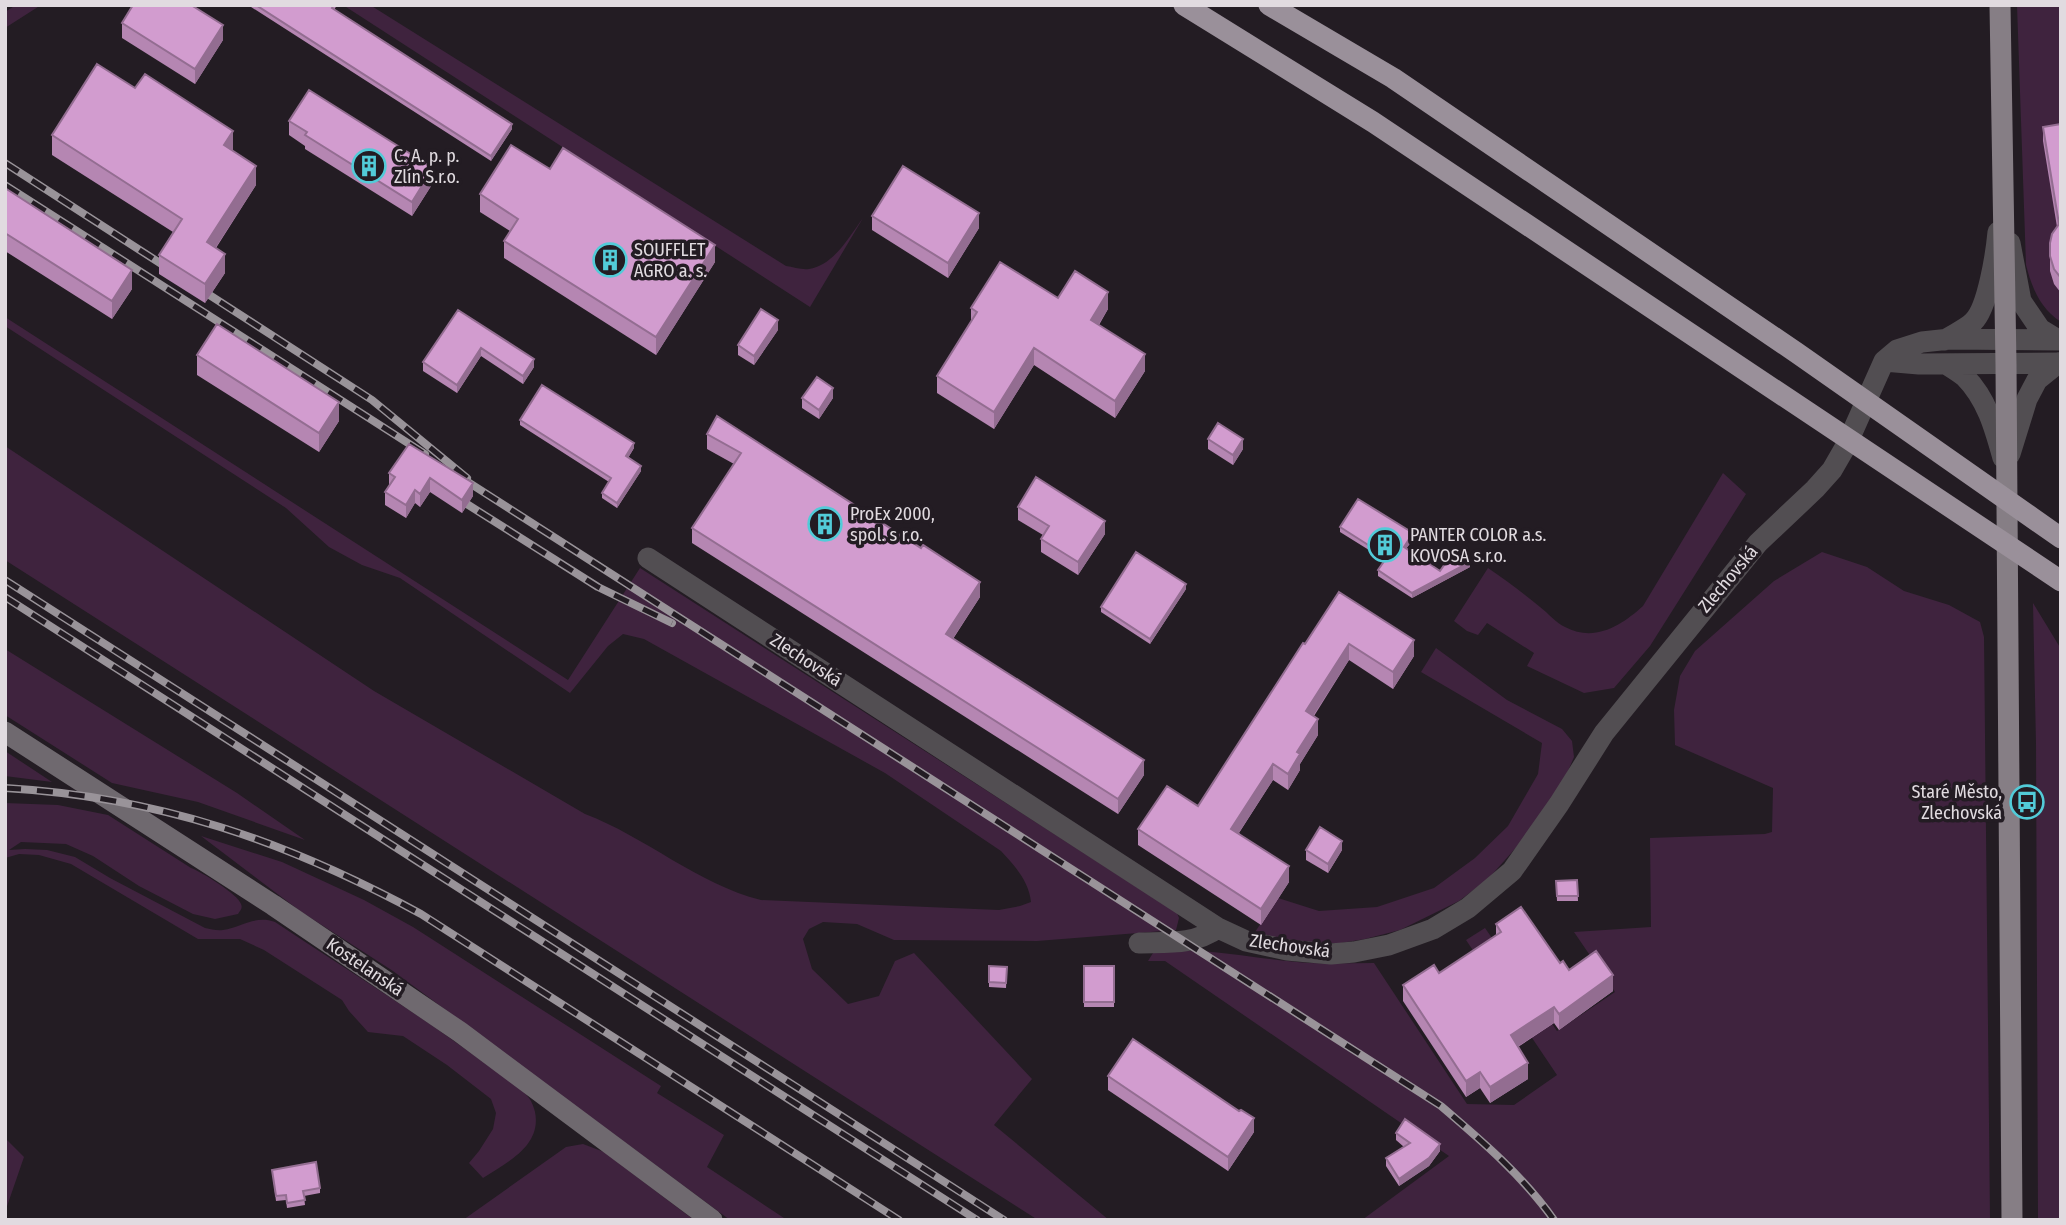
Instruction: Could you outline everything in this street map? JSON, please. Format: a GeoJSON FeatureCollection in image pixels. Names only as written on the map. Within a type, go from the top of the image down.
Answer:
{"type":"FeatureCollection","features":[{"type":"Feature","properties":{"kind":"highway"},"geometry":{"type":"LineString","coordinates":[[1184,5],[1373,121],[2061,580]]}},
{"type":"Feature","properties":{"kind":"highway"},"geometry":{"type":"LineString","coordinates":[[1269,5],[1393,78],[1797,353],[2061,538]]}},
{"type":"Feature","properties":{"kind":"main road"},"geometry":{"type":"LineString","coordinates":[[2000,5],[2006,364],[2012,1220]]}},
{"type":"Feature","properties":{"kind":"main road","name":"Kostelanská"},"geometry":{"type":"LineString","coordinates":[[5,732],[273,905],[451,1025],[712,1220]]}},
{"type":"Feature","properties":{"kind":"street"},"geometry":{"type":"LineString","coordinates":[[2003,184],[2021,301],[2040,330],[2059,340]]}},
{"type":"Feature","properties":{"kind":"street"},"geometry":{"type":"LineString","coordinates":[[1945,340],[1973,323],[1982,311],[1997,243],[2003,184]]}},
{"type":"Feature","properties":{"kind":"street"},"geometry":{"type":"LineString","coordinates":[[1884,361],[1898,350],[1922,342],[2059,340]]}},
{"type":"Feature","properties":{"kind":"street"},"geometry":{"type":"LineString","coordinates":[[1884,361],[1919,364],[2059,363]]}},
{"type":"Feature","properties":{"kind":"street","name":"Zlechovská"},"geometry":{"type":"LineString","coordinates":[[648,558],[1218,928],[1246,941],[1287,950],[1331,954],[1354,952],[1389,945],[1433,929],[1468,908],[1512,871],[1604,733],[1656,667],[1758,543],[1832,470],[1847,444],[1884,361]]}},
{"type":"Feature","properties":{"kind":"street"},"geometry":{"type":"LineString","coordinates":[[2007,471],[2014,436],[2026,399],[2037,380],[2059,363]]}},
{"type":"Feature","properties":{"kind":"street"},"geometry":{"type":"LineString","coordinates":[[1946,364],[1964,376],[1981,399],[1994,425],[2007,471]]}},
{"type":"Feature","properties":{"kind":"street"},"geometry":{"type":"LineString","coordinates":[[1139,943],[1187,942],[1210,934],[1218,928]]}},
{"type":"Feature","properties":{"kind":"shaded area"},"geometry":{"type":"Polygon","coordinates":[[[16,5],[41,5],[5,28],[5,12],[16,5]]]}},
{"type":"Feature","properties":{"kind":"shaded area"},"geometry":{"type":"Polygon","coordinates":[[[343,5],[370,5],[786,266],[809,269],[826,262],[840,249],[863,218],[810,307],[343,5]]]}},
{"type":"Feature","properties":{"kind":"shaded area"},"geometry":{"type":"Polygon","coordinates":[[[2017,5],[2061,5],[2061,322],[2038,297],[2026,265],[2017,5]]]}},
{"type":"Feature","properties":{"kind":"shaded area"},"geometry":{"type":"Polygon","coordinates":[[[5,317],[568,680],[640,568],[1177,913],[1179,918],[1176,930],[1037,941],[894,940],[857,924],[823,922],[809,929],[803,939],[812,969],[848,1004],[879,996],[895,961],[914,953],[1032,1079],[994,1125],[1109,1220],[1038,1220],[5,560],[5,446],[374,691],[585,814],[738,893],[761,900],[999,910],[1031,902],[1024,880],[1001,851],[885,773],[644,639],[623,634],[608,646],[570,693],[400,578],[362,565],[329,547],[286,508],[5,326],[5,317]]]}},
{"type":"Feature","properties":{"kind":"shaded area"},"geometry":{"type":"Polygon","coordinates":[[[1723,473],[1746,494],[1650,646],[1614,688],[1584,693],[1527,666],[1534,653],[1487,623],[1478,635],[1454,621],[1488,568],[1565,627],[1587,633],[1607,630],[1617,625],[1643,606],[1723,473]]]}},
{"type":"Feature","properties":{"kind":"shaded area"},"geometry":{"type":"Polygon","coordinates":[[[1822,552],[1867,567],[1904,591],[1949,605],[1980,622],[1984,637],[1990,1220],[1362,1220],[1449,1156],[1165,961],[1148,961],[1153,953],[1192,951],[1309,963],[1374,963],[1467,1104],[1514,1105],[1557,1075],[1466,940],[1485,928],[1557,1031],[1615,992],[1574,932],[1651,927],[1650,838],[1772,832],[1773,788],[1675,745],[1674,710],[1680,676],[1695,651],[1774,581],[1822,552]]]}},
{"type":"Feature","properties":{"kind":"shaded area"},"geometry":{"type":"Polygon","coordinates":[[[2033,603],[2061,649],[2061,1220],[2038,1220],[2033,603]]]}},
{"type":"Feature","properties":{"kind":"shaded area"},"geometry":{"type":"Polygon","coordinates":[[[1436,648],[1507,700],[1562,729],[1572,741],[1574,757],[1565,778],[1521,842],[1488,879],[1459,901],[1400,930],[1365,939],[1318,943],[1257,936],[1255,932],[1278,898],[1319,911],[1377,907],[1434,888],[1475,858],[1508,826],[1538,774],[1542,743],[1421,672],[1436,648]]]}},
{"type":"Feature","properties":{"kind":"shaded area"},"geometry":{"type":"Polygon","coordinates":[[[5,649],[237,793],[305,840],[198,802],[112,783],[5,715],[5,649]]]}},
{"type":"Feature","properties":{"kind":"shaded area"},"geometry":{"type":"Polygon","coordinates":[[[5,751],[52,782],[5,776],[5,751]]]}},
{"type":"Feature","properties":{"kind":"shaded area"},"geometry":{"type":"Polygon","coordinates":[[[5,803],[58,805],[108,815],[219,884],[239,900],[242,907],[238,914],[215,919],[193,914],[139,886],[93,856],[66,844],[21,842],[9,850],[47,850],[75,857],[205,928],[221,930],[261,920],[275,922],[432,1026],[519,1088],[530,1100],[535,1112],[536,1124],[528,1144],[483,1178],[469,1163],[493,1129],[496,1113],[491,1099],[403,1036],[368,1032],[342,1000],[264,950],[240,939],[198,939],[71,864],[39,855],[19,854],[5,858],[5,803]]]}},
{"type":"Feature","properties":{"kind":"shaded area"},"geometry":{"type":"Polygon","coordinates":[[[201,836],[282,862],[364,900],[413,927],[661,1086],[657,1093],[724,1135],[707,1167],[787,1220],[730,1220],[393,971],[300,911],[201,836]]]}},
{"type":"Feature","properties":{"kind":"shaded area"},"geometry":{"type":"Polygon","coordinates":[[[5,1138],[24,1157],[5,1212],[5,1138]]]}},
{"type":"Feature","properties":{"kind":"shaded area"},"geometry":{"type":"Polygon","coordinates":[[[583,1144],[604,1152],[694,1220],[463,1220],[566,1147],[583,1144]]]}},
{"type":"Feature","properties":{"kind":"building"},"geometry":{"type":"Polygon","coordinates":[[[133,5],[191,5],[223,25],[195,69],[122,23],[133,5]]]}},
{"type":"Feature","properties":{"kind":"building"},"geometry":{"type":"Polygon","coordinates":[[[256,5],[334,5],[332,8],[512,124],[491,156],[256,5]]]}},
{"type":"Feature","properties":{"kind":"building"},"geometry":{"type":"Polygon","coordinates":[[[97,64],[135,88],[145,74],[233,131],[224,145],[256,166],[207,242],[225,254],[205,284],[159,255],[182,219],[52,135],[97,64]]]}},
{"type":"Feature","properties":{"kind":"building"},"geometry":{"type":"Polygon","coordinates":[[[309,90],[433,168],[412,202],[305,135],[307,132],[289,121],[309,90]]]}},
{"type":"Feature","properties":{"kind":"building"},"geometry":{"type":"Polygon","coordinates":[[[2061,124],[2061,278],[2054,269],[2050,256],[2052,234],[2059,224],[2043,127],[2061,124]]]}},
{"type":"Feature","properties":{"kind":"building","name":"SOUFFLET AGRO a. s."},"geometry":{"type":"Polygon","coordinates":[[[511,145],[550,169],[563,148],[715,245],[656,337],[504,241],[518,219],[480,194],[511,145]]]}},
{"type":"Feature","properties":{"kind":"building"},"geometry":{"type":"Polygon","coordinates":[[[903,166],[979,213],[948,263],[872,216],[903,166]]]}},
{"type":"Feature","properties":{"kind":"building"},"geometry":{"type":"Polygon","coordinates":[[[5,188],[132,270],[112,301],[5,233],[5,188]]]}},
{"type":"Feature","properties":{"kind":"building"},"geometry":{"type":"Polygon","coordinates":[[[1000,262],[1058,298],[1075,271],[1108,292],[1091,320],[1145,354],[1115,401],[1034,348],[994,412],[937,376],[977,312],[971,308],[1000,262]]]}},
{"type":"Feature","properties":{"kind":"building"},"geometry":{"type":"Polygon","coordinates":[[[761,309],[778,320],[754,356],[738,345],[761,309]]]}},
{"type":"Feature","properties":{"kind":"building"},"geometry":{"type":"Polygon","coordinates":[[[458,310],[534,359],[523,376],[481,348],[457,385],[423,362],[458,310]]]}},
{"type":"Feature","properties":{"kind":"building"},"geometry":{"type":"Polygon","coordinates":[[[217,324],[339,402],[319,433],[197,355],[217,324]]]}},
{"type":"Feature","properties":{"kind":"building"},"geometry":{"type":"Polygon","coordinates":[[[817,377],[833,388],[819,410],[802,398],[817,377]]]}},
{"type":"Feature","properties":{"kind":"building"},"geometry":{"type":"Polygon","coordinates":[[[542,385],[634,443],[626,456],[641,466],[617,503],[602,493],[611,478],[520,420],[542,385]]]}},
{"type":"Feature","properties":{"kind":"building"},"geometry":{"type":"Polygon","coordinates":[[[717,416],[921,548],[923,545],[980,582],[946,634],[1144,760],[1118,799],[692,528],[741,453],[707,434],[717,416]]]}},
{"type":"Feature","properties":{"kind":"building"},"geometry":{"type":"Polygon","coordinates":[[[1218,423],[1243,439],[1233,455],[1208,439],[1218,423]]]}},
{"type":"Feature","properties":{"kind":"building"},"geometry":{"type":"Polygon","coordinates":[[[409,444],[473,483],[462,500],[430,478],[420,494],[415,490],[406,505],[385,492],[395,477],[389,473],[409,444]]]}},
{"type":"Feature","properties":{"kind":"building"},"geometry":{"type":"Polygon","coordinates":[[[1036,477],[1105,521],[1078,562],[1041,539],[1049,526],[1018,507],[1036,477]]]}},
{"type":"Feature","properties":{"kind":"building","name":"PANTER COLOR a.s. KOVOSA s.r.o."},"geometry":{"type":"Polygon","coordinates":[[[1358,499],[1413,533],[1404,547],[1440,571],[1454,551],[1470,562],[1412,593],[1378,570],[1387,557],[1340,527],[1358,499]]]}},
{"type":"Feature","properties":{"kind":"building"},"geometry":{"type":"Polygon","coordinates":[[[1136,552],[1186,584],[1150,639],[1101,607],[1136,552]]]}},
{"type":"Feature","properties":{"kind":"building"},"geometry":{"type":"Polygon","coordinates":[[[1339,592],[1414,640],[1393,672],[1349,644],[1306,711],[1318,719],[1297,752],[1300,754],[1288,774],[1273,764],[1231,829],[1289,866],[1261,909],[1138,829],[1167,786],[1198,806],[1339,592]]]}},
{"type":"Feature","properties":{"kind":"building"},"geometry":{"type":"Polygon","coordinates":[[[1320,827],[1342,841],[1328,864],[1306,850],[1320,827]]]}},
{"type":"Feature","properties":{"kind":"building"},"geometry":{"type":"Polygon","coordinates":[[[1577,880],[1578,896],[1557,896],[1556,881],[1577,880]]]}},
{"type":"Feature","properties":{"kind":"building"},"geometry":{"type":"Polygon","coordinates":[[[1521,907],[1560,963],[1563,961],[1569,970],[1596,951],[1613,975],[1559,1014],[1554,1007],[1511,1035],[1528,1063],[1490,1087],[1480,1072],[1466,1081],[1403,985],[1434,965],[1439,973],[1501,932],[1496,924],[1521,907]]]}},
{"type":"Feature","properties":{"kind":"building"},"geometry":{"type":"Polygon","coordinates":[[[989,966],[1007,967],[1006,983],[989,982],[989,966]]]}},
{"type":"Feature","properties":{"kind":"building"},"geometry":{"type":"Polygon","coordinates":[[[1084,966],[1114,966],[1114,1002],[1084,1002],[1084,966]]]}},
{"type":"Feature","properties":{"kind":"building"},"geometry":{"type":"Polygon","coordinates":[[[1133,1039],[1239,1111],[1254,1118],[1228,1157],[1108,1076],[1133,1039]]]}},
{"type":"Feature","properties":{"kind":"building"},"geometry":{"type":"Polygon","coordinates":[[[1405,1119],[1440,1144],[1429,1158],[1399,1179],[1386,1158],[1410,1143],[1396,1133],[1405,1119]]]}},
{"type":"Feature","properties":{"kind":"building"},"geometry":{"type":"Polygon","coordinates":[[[316,1162],[320,1188],[303,1191],[305,1200],[287,1203],[286,1195],[276,1196],[272,1170],[316,1162]]]}},
{"type":"Feature","properties":{"kind":"railway"},"geometry":{"type":"LineString","coordinates":[[5,163],[372,400],[467,478]]}},
{"type":"Feature","properties":{"kind":"railway"},"geometry":{"type":"LineString","coordinates":[[5,185],[425,454]]}},
{"type":"Feature","properties":{"kind":"railway"},"geometry":{"type":"LineString","coordinates":[[457,475],[1441,1106],[1515,1174],[1554,1220]]}},
{"type":"Feature","properties":{"kind":"railway"},"geometry":{"type":"LineString","coordinates":[[451,494],[598,587],[672,623]]}},
{"type":"Feature","properties":{"kind":"railway"},"geometry":{"type":"LineString","coordinates":[[5,580],[1004,1220]]}},
{"type":"Feature","properties":{"kind":"railway"},"geometry":{"type":"LineString","coordinates":[[5,597],[977,1220]]}},
{"type":"Feature","properties":{"kind":"railway"},"geometry":{"type":"LineString","coordinates":[[5,788],[116,801],[169,813],[271,844],[371,888],[421,914],[899,1220]]}},
{"type":"Feature","properties":{"kind":"place","name":"C. A. p. p. Zlín S.r.o."},"geometry":{"type":"Point","coordinates":[369,166]}},
{"type":"Feature","properties":{"kind":"place","name":"SOUFFLET AGRO a. s."},"geometry":{"type":"Point","coordinates":[610,260]}},
{"type":"Feature","properties":{"kind":"place","name":"ProEx 2000, spol. s r.o."},"geometry":{"type":"Point","coordinates":[825,524]}},
{"type":"Feature","properties":{"kind":"place","name":"PANTER COLOR a.s. KOVOSA s.r.o."},"geometry":{"type":"Point","coordinates":[1385,545]}},
{"type":"Feature","properties":{"kind":"place","name":"Staré Město, Zlechovská"},"geometry":{"type":"Point","coordinates":[2027,802]}}]}
